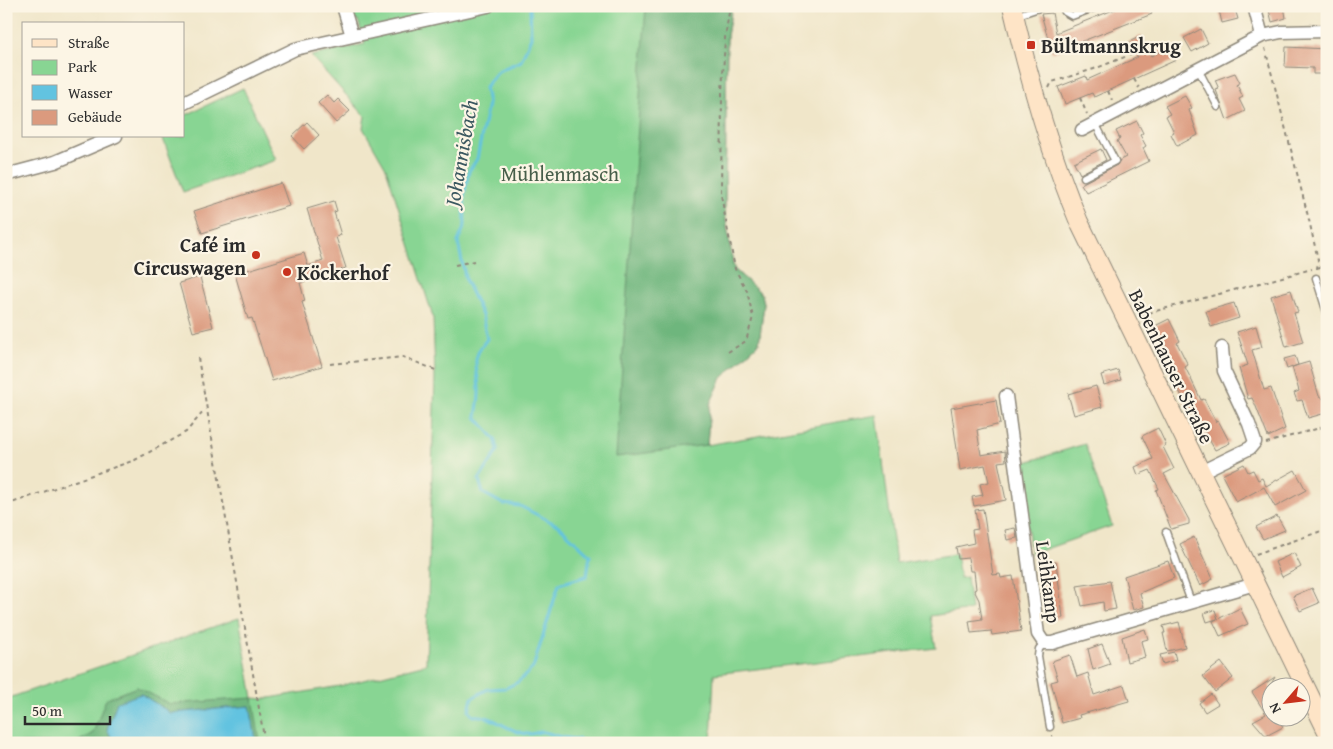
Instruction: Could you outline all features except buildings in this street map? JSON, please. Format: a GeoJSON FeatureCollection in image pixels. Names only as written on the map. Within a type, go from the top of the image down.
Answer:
{"type":"FeatureCollection","features":[{"type":"Feature","properties":{"kind":"main road","name":"Babenhauser Straße"},"geometry":{"type":"LineString","coordinates":[[1013,11],[1029,75],[1069,197],[1125,319],[1327,731]]}},
{"type":"Feature","properties":{"kind":"street"},"geometry":{"type":"LineString","coordinates":[[343,6],[352,36]]}},
{"type":"Feature","properties":{"kind":"street"},"geometry":{"type":"LineString","coordinates":[[185,103],[295,49],[488,6]]}},
{"type":"Feature","properties":{"kind":"street"},"geometry":{"type":"LineString","coordinates":[[1254,6],[1262,36]]}},
{"type":"Feature","properties":{"kind":"street"},"geometry":{"type":"LineString","coordinates":[[1089,126],[1262,36],[1281,32],[1327,31]]}},
{"type":"Feature","properties":{"kind":"street"},"geometry":{"type":"LineString","coordinates":[[6,175],[55,162],[111,138]]}},
{"type":"Feature","properties":{"kind":"street"},"geometry":{"type":"LineString","coordinates":[[1202,475],[1207,469],[1250,448],[1254,442],[1252,431],[1224,371],[1222,348]]}},
{"type":"Feature","properties":{"kind":"street","name":"Leihkamp"},"geometry":{"type":"LineString","coordinates":[[1006,396],[1038,634],[1044,643],[1052,643],[1255,584]]}},
{"type":"Feature","properties":{"kind":"lane"},"geometry":{"type":"LineString","coordinates":[[1013,11],[1045,6]]}},
{"type":"Feature","properties":{"kind":"lane"},"geometry":{"type":"LineString","coordinates":[[1062,6],[1065,12],[1072,16],[1099,6]]}},
{"type":"Feature","properties":{"kind":"lane"},"geometry":{"type":"LineString","coordinates":[[1198,69],[1218,107]]}},
{"type":"Feature","properties":{"kind":"lane"},"geometry":{"type":"LineString","coordinates":[[1084,177],[1115,161],[1089,126]]}},
{"type":"Feature","properties":{"kind":"lane"},"geometry":{"type":"LineString","coordinates":[[1316,278],[1327,313]]}},
{"type":"Feature","properties":{"kind":"lane"},"geometry":{"type":"LineString","coordinates":[[1166,532],[1191,602]]}},
{"type":"Feature","properties":{"kind":"lane"},"geometry":{"type":"LineString","coordinates":[[1044,643],[1039,649],[1038,656],[1050,727]]}},
{"type":"Feature","properties":{"kind":"path"},"geometry":{"type":"LineString","coordinates":[[728,352],[746,341],[753,317],[747,291],[735,269],[720,195],[722,93],[725,38],[730,6]]}},
{"type":"Feature","properties":{"kind":"path"},"geometry":{"type":"LineString","coordinates":[[1109,6],[1111,11]]}},
{"type":"Feature","properties":{"kind":"path"},"geometry":{"type":"LineString","coordinates":[[1262,36],[1310,220],[1318,260],[1316,278]]}},
{"type":"Feature","properties":{"kind":"path"},"geometry":{"type":"LineString","coordinates":[[1051,94],[1048,87],[1052,82],[1094,69],[1135,53],[1142,55]]}},
{"type":"Feature","properties":{"kind":"path"},"geometry":{"type":"LineString","coordinates":[[1080,98],[1089,126]]}},
{"type":"Feature","properties":{"kind":"path"},"geometry":{"type":"LineString","coordinates":[[455,265],[474,261]]}},
{"type":"Feature","properties":{"kind":"path"},"geometry":{"type":"LineString","coordinates":[[1125,319],[1327,265]]}},
{"type":"Feature","properties":{"kind":"path"},"geometry":{"type":"LineString","coordinates":[[198,358],[205,410],[265,743]]}},
{"type":"Feature","properties":{"kind":"path"},"geometry":{"type":"LineString","coordinates":[[330,364],[402,358],[438,372]]}},
{"type":"Feature","properties":{"kind":"path"},"geometry":{"type":"LineString","coordinates":[[6,504],[135,460],[186,432],[205,410]]}},
{"type":"Feature","properties":{"kind":"path"},"geometry":{"type":"LineString","coordinates":[[1254,442],[1260,445],[1327,426]]}},
{"type":"Feature","properties":{"kind":"path"},"geometry":{"type":"LineString","coordinates":[[1242,558],[1327,530]]}},
{"type":"Feature","properties":{"kind":"green space","name":"Mühlenmasch"},"geometry":{"type":"Polygon","coordinates":[[[349,6],[732,6],[727,36],[725,214],[734,269],[762,294],[764,304],[759,343],[722,377],[710,403],[707,445],[877,415],[896,563],[956,554],[960,578],[967,577],[971,610],[930,616],[936,648],[714,674],[711,743],[94,743],[92,734],[76,743],[6,743],[6,699],[239,618],[253,698],[264,699],[340,686],[426,664],[435,377],[433,317],[386,168],[363,128],[365,116],[311,56],[365,44],[358,20],[354,21],[349,6]]]}},
{"type":"Feature","properties":{"kind":"green space"},"geometry":{"type":"Polygon","coordinates":[[[646,6],[732,6],[727,36],[725,214],[734,269],[762,294],[764,304],[759,343],[722,378],[710,404],[707,445],[616,457],[646,6]]]}},
{"type":"Feature","properties":{"kind":"green space"},"geometry":{"type":"Polygon","coordinates":[[[243,88],[276,160],[183,192],[163,138],[185,138],[185,116],[243,88]]]}},
{"type":"Feature","properties":{"kind":"green space"},"geometry":{"type":"Polygon","coordinates":[[[1085,444],[1112,526],[1031,554],[1020,464],[1085,444]]]}},
{"type":"Feature","properties":{"kind":"green space"},"geometry":{"type":"Polygon","coordinates":[[[137,687],[170,704],[253,698],[260,743],[254,743],[256,739],[250,706],[171,713],[141,694],[107,729],[114,743],[76,743],[93,733],[106,699],[137,687]]]}},
{"type":"Feature","properties":{"kind":"water"},"geometry":{"type":"Polygon","coordinates":[[[141,694],[171,713],[250,706],[256,739],[254,743],[114,743],[107,729],[117,702],[141,694]]]}},
{"type":"Feature","properties":{"kind":"waterway","name":"Johannisbach"},"geometry":{"type":"LineString","coordinates":[[530,6],[531,37],[521,61],[498,71],[485,87],[488,104],[477,159],[469,171],[464,196],[465,225],[458,242],[466,281],[482,315],[487,339],[476,359],[479,383],[476,417],[495,439],[498,450],[479,480],[483,493],[503,504],[520,506],[559,526],[590,555],[587,576],[559,584],[533,668],[518,682],[506,688],[488,689],[472,698],[469,711],[473,716],[487,717],[521,733],[544,732],[565,738],[578,739],[583,743]]}},
{"type":"Feature","properties":{"kind":"place","name":"Bültmannskrug"},"geometry":{"type":"Point","coordinates":[1031,45]}},
{"type":"Feature","properties":{"kind":"place","name":"Café im Circuswagen"},"geometry":{"type":"Point","coordinates":[256,255]}},
{"type":"Feature","properties":{"kind":"place","name":"Köckerhof"},"geometry":{"type":"Point","coordinates":[287,272]}}]}
